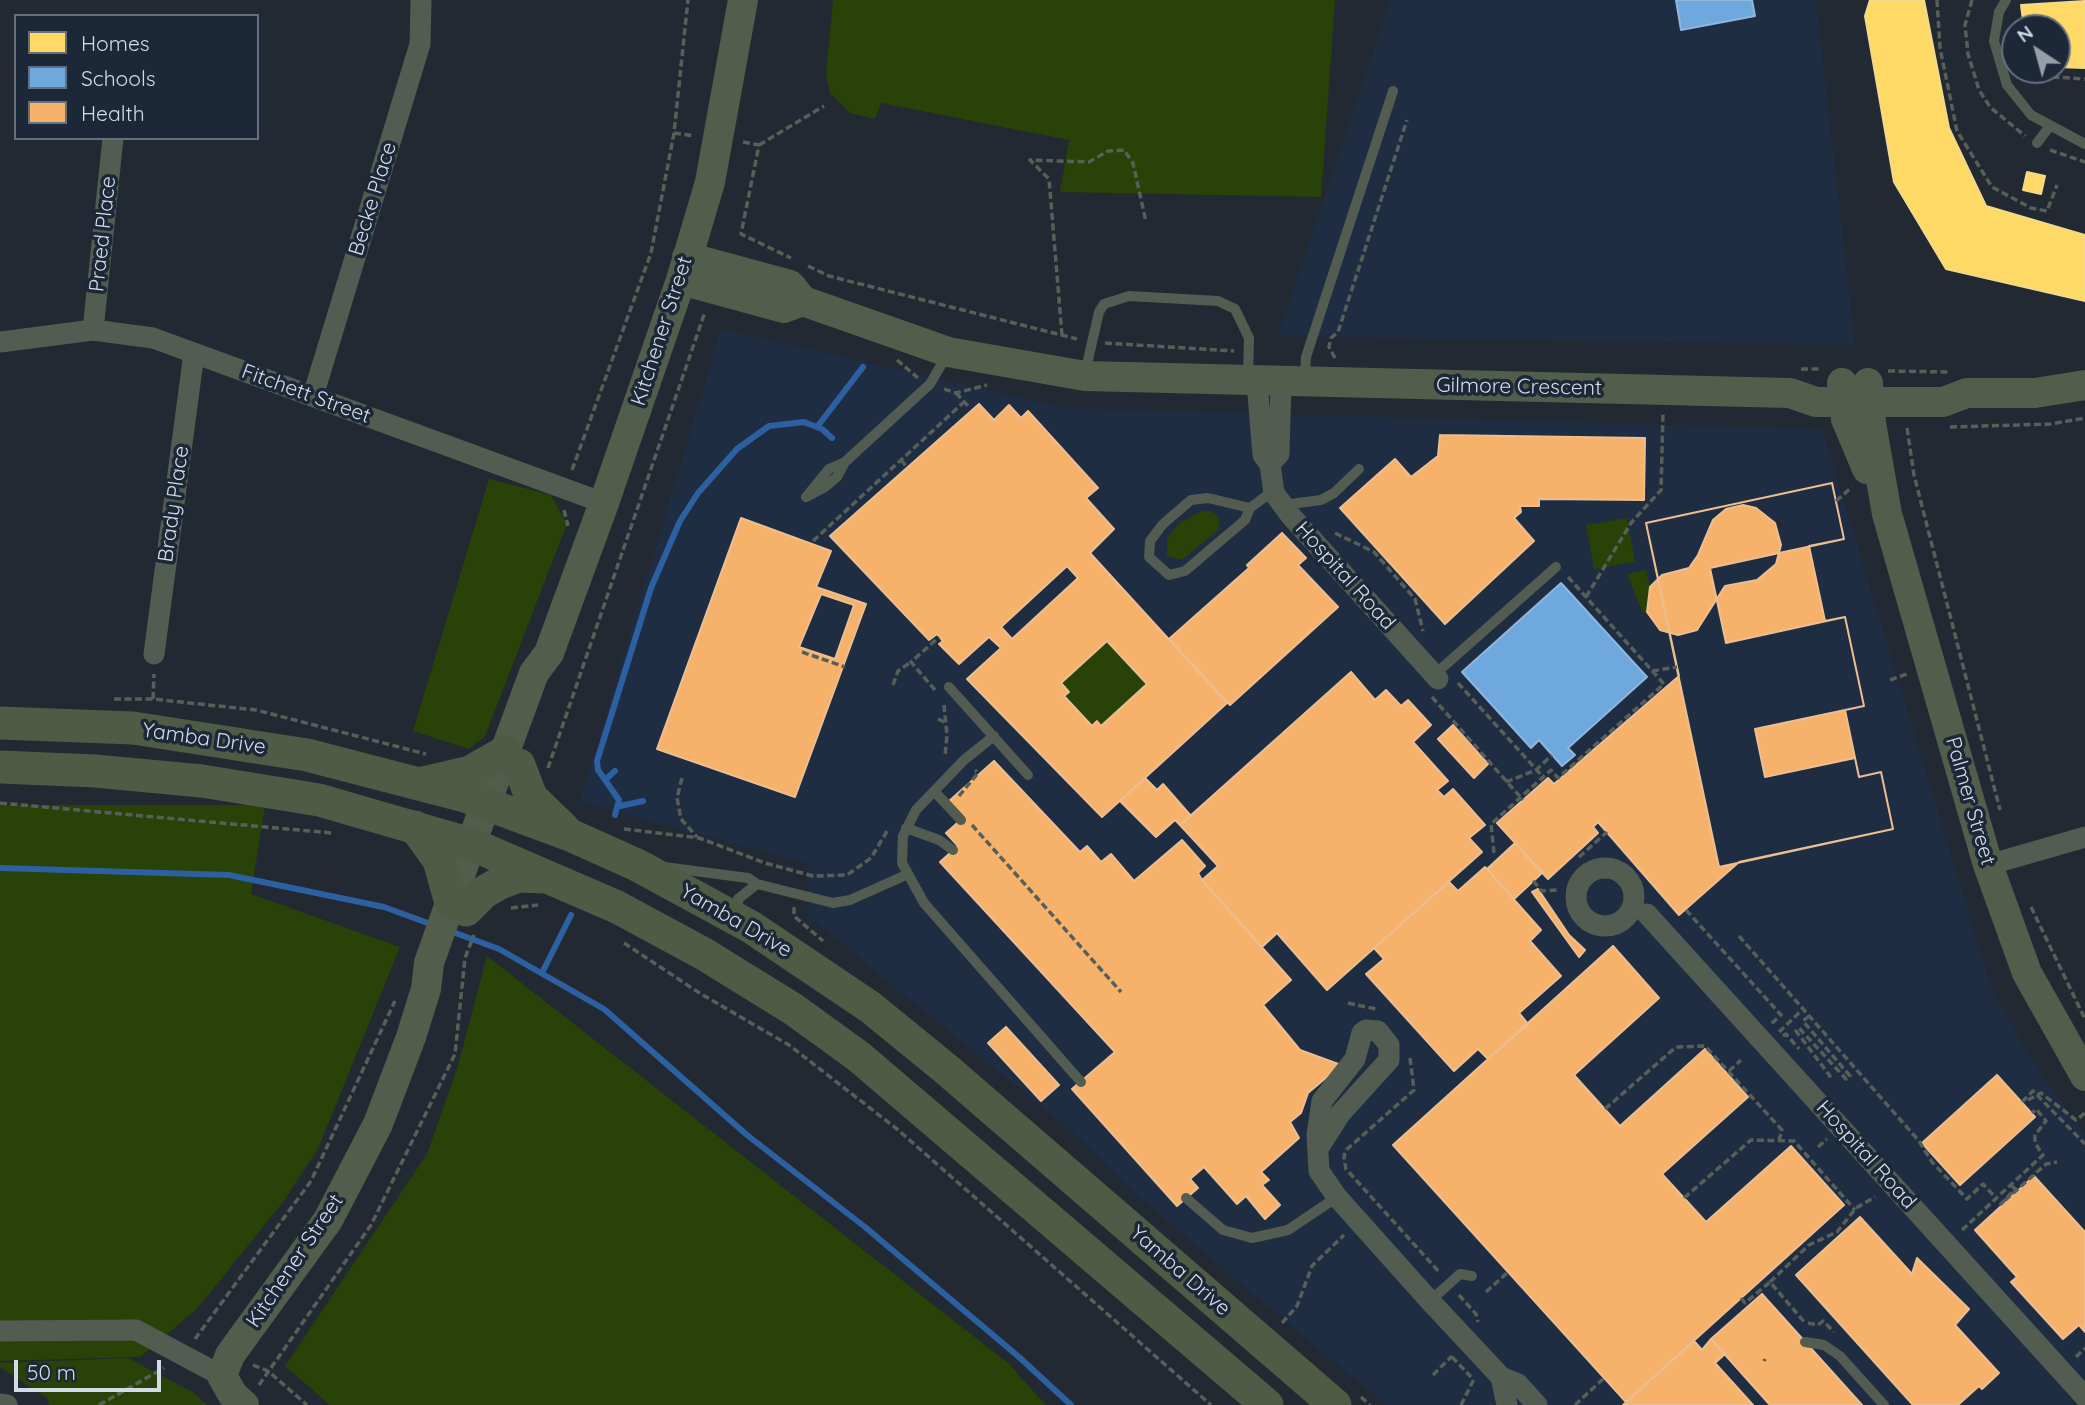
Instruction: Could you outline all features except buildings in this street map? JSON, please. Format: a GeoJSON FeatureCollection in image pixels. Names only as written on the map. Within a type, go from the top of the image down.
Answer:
{"type":"FeatureCollection","features":[{"type":"Feature","properties":{"kind":"main road","name":"Yamba Drive"},"geometry":{"type":"LineString","coordinates":[[0,723],[133,728],[232,741],[307,755],[420,784],[494,808],[570,835],[637,865],[751,927],[860,1000],[946,1069],[1337,1404]]}},
{"type":"Feature","properties":{"kind":"main road"},"geometry":{"type":"LineString","coordinates":[[420,784],[470,772],[524,764],[531,797],[570,835]]}},
{"type":"Feature","properties":{"kind":"main road","name":"Yamba Drive"},"geometry":{"type":"LineString","coordinates":[[0,767],[95,771],[202,781],[319,800],[479,847],[551,890],[617,907],[704,954],[793,1009],[858,1056],[1267,1405]]}},
{"type":"Feature","properties":{"kind":"main road"},"geometry":{"type":"LineString","coordinates":[[415,827],[439,860],[458,906],[500,883],[519,876],[551,890]]}},
{"type":"Feature","properties":{"kind":"street","name":"Becke Place"},"geometry":{"type":"LineString","coordinates":[[313,397],[420,44],[421,0]]}},
{"type":"Feature","properties":{"kind":"street","name":"Kitchener Street"},"geometry":{"type":"LineString","coordinates":[[222,1376],[230,1355],[331,1213],[377,1124],[413,990],[429,963],[453,945],[458,906],[494,808],[524,764],[534,673],[549,653],[604,503],[684,269],[720,139],[743,0]]}},
{"type":"Feature","properties":{"kind":"street","name":"Praed Place"},"geometry":{"type":"LineString","coordinates":[[93,330],[113,140]]}},
{"type":"Feature","properties":{"kind":"street","name":"Gilmore Crescent"},"geometry":{"type":"LineString","coordinates":[[684,269],[790,285],[803,302],[948,352],[1085,376],[1274,373],[1338,367],[1789,381],[1816,402],[1857,385],[1961,382],[2035,393],[2085,385]]}},
{"type":"Feature","properties":{"kind":"street","name":"Fitchett Street"},"geometry":{"type":"LineString","coordinates":[[0,342],[93,330],[153,338],[604,503]]}},
{"type":"Feature","properties":{"kind":"street","name":"Brady Place"},"geometry":{"type":"LineString","coordinates":[[154,654],[194,354]]}},
{"type":"Feature","properties":{"kind":"street"},"geometry":{"type":"LineString","coordinates":[[1274,373],[1263,455],[1270,464],[1278,498]]}},
{"type":"Feature","properties":{"kind":"street","name":"Palmer Street"},"geometry":{"type":"LineString","coordinates":[[1857,385],[1846,419],[1888,514],[1988,865],[2027,973],[2085,1076]]}},
{"type":"Feature","properties":{"kind":"street","name":"Hospital Road"},"geometry":{"type":"LineString","coordinates":[[1278,498],[1434,682]]}},
{"type":"Feature","properties":{"kind":"street"},"geometry":{"type":"LineString","coordinates":[[1988,865],[2085,837]]}},
{"type":"Feature","properties":{"kind":"street","name":"Hospital Road"},"geometry":{"type":"LineString","coordinates":[[1647,914],[1604,926],[1586,919],[1577,903],[1579,884],[1592,871],[1610,869],[1626,878],[1647,914],[2085,1397]]}},
{"type":"Feature","properties":{"kind":"street"},"geometry":{"type":"LineString","coordinates":[[1622,920],[1629,913],[1633,894]]}},
{"type":"Feature","properties":{"kind":"street"},"geometry":{"type":"LineString","coordinates":[[1319,1147],[1340,1114],[1389,1060],[1388,1041],[1378,1031],[1362,1033],[1350,1068],[1322,1101],[1317,1135],[1319,1171],[1337,1197],[1430,1301],[1507,1396],[1518,1384],[1537,1405]]}},
{"type":"Feature","properties":{"kind":"street"},"geometry":{"type":"LineString","coordinates":[[0,1331],[136,1330],[222,1376],[233,1395],[249,1399]]}},
{"type":"Feature","properties":{"kind":"street"},"geometry":{"type":"LineString","coordinates":[[0,1404],[7,1405]]}},
{"type":"Feature","properties":{"kind":"lane"},"geometry":{"type":"LineString","coordinates":[[2006,0],[1999,12],[1994,41],[2007,85],[2031,115],[2085,144]]}},
{"type":"Feature","properties":{"kind":"lane"},"geometry":{"type":"LineString","coordinates":[[1274,373],[1393,91]]}},
{"type":"Feature","properties":{"kind":"lane"},"geometry":{"type":"LineString","coordinates":[[2037,143],[2049,127]]}},
{"type":"Feature","properties":{"kind":"lane"},"geometry":{"type":"LineString","coordinates":[[1085,376],[1095,342],[1098,312],[1104,303],[1116,298],[1218,301],[1235,309],[1243,319],[1249,338],[1274,373]]}},
{"type":"Feature","properties":{"kind":"lane"},"geometry":{"type":"LineString","coordinates":[[845,462],[930,384],[948,352]]}},
{"type":"Feature","properties":{"kind":"lane"},"geometry":{"type":"LineString","coordinates":[[1250,508],[1245,520],[1185,572],[1169,575],[1149,557],[1150,541],[1163,524],[1191,500],[1208,498],[1250,508],[1278,498],[1321,500],[1334,493],[1359,469]]}},
{"type":"Feature","properties":{"kind":"lane"},"geometry":{"type":"LineString","coordinates":[[1434,682],[1451,660],[1559,569]]}},
{"type":"Feature","properties":{"kind":"lane"},"geometry":{"type":"LineString","coordinates":[[949,687],[1028,775]]}},
{"type":"Feature","properties":{"kind":"lane"},"geometry":{"type":"LineString","coordinates":[[994,736],[964,760],[916,810],[906,828],[902,852],[906,875],[924,903],[1081,1082]]}},
{"type":"Feature","properties":{"kind":"lane"},"geometry":{"type":"LineString","coordinates":[[934,792],[965,821]]}},
{"type":"Feature","properties":{"kind":"lane"},"geometry":{"type":"LineString","coordinates":[[906,828],[939,840],[953,850]]}},
{"type":"Feature","properties":{"kind":"lane"},"geometry":{"type":"LineString","coordinates":[[637,865],[733,876],[833,903],[850,900],[906,875]]}},
{"type":"Feature","properties":{"kind":"lane"},"geometry":{"type":"LineString","coordinates":[[751,927],[737,911],[736,903],[757,884]]}},
{"type":"Feature","properties":{"kind":"lane"},"geometry":{"type":"LineString","coordinates":[[1186,1198],[1223,1230],[1252,1238],[1288,1230],[1337,1197]]}},
{"type":"Feature","properties":{"kind":"lane"},"geometry":{"type":"LineString","coordinates":[[1430,1301],[1460,1274],[1472,1276]]}},
{"type":"Feature","properties":{"kind":"lane"},"geometry":{"type":"LineString","coordinates":[[1805,1342],[1824,1345],[1840,1356],[1884,1405]]}},
{"type":"Feature","properties":{"kind":"path"},"geometry":{"type":"LineString","coordinates":[[569,531],[558,486],[576,465],[651,253],[674,133],[688,0]]}},
{"type":"Feature","properties":{"kind":"path"},"geometry":{"type":"LineString","coordinates":[[1937,0],[1940,48],[1957,131],[1992,187],[2031,208],[2047,211],[2057,185]]}},
{"type":"Feature","properties":{"kind":"path"},"geometry":{"type":"LineString","coordinates":[[2007,85],[2022,74],[2085,79]]}},
{"type":"Feature","properties":{"kind":"path"},"geometry":{"type":"LineString","coordinates":[[741,132],[738,142],[759,145],[824,106]]}},
{"type":"Feature","properties":{"kind":"path"},"geometry":{"type":"LineString","coordinates":[[806,265],[828,276],[1095,342],[1228,351],[1274,373],[1338,367],[1329,347],[1331,338],[1338,332],[1406,120]]}},
{"type":"Feature","properties":{"kind":"path"},"geometry":{"type":"LineString","coordinates":[[759,145],[741,234],[795,260]]}},
{"type":"Feature","properties":{"kind":"path"},"geometry":{"type":"LineString","coordinates":[[1062,335],[1049,180],[1030,160],[1089,162],[1108,151],[1124,150],[1133,163],[1146,222]]}},
{"type":"Feature","properties":{"kind":"path"},"geometry":{"type":"LineString","coordinates":[[524,764],[705,312],[717,309]]}},
{"type":"Feature","properties":{"kind":"path"},"geometry":{"type":"LineString","coordinates":[[1095,342],[1101,334]]}},
{"type":"Feature","properties":{"kind":"path"},"geometry":{"type":"LineString","coordinates":[[1228,351],[1232,337]]}},
{"type":"Feature","properties":{"kind":"path"},"geometry":{"type":"LineString","coordinates":[[891,354],[915,377],[956,393],[970,408]]}},
{"type":"Feature","properties":{"kind":"path"},"geometry":{"type":"LineString","coordinates":[[1789,381],[1857,385],[1961,382]]}},
{"type":"Feature","properties":{"kind":"path"},"geometry":{"type":"LineString","coordinates":[[956,393],[990,384]]}},
{"type":"Feature","properties":{"kind":"path"},"geometry":{"type":"LineString","coordinates":[[813,541],[964,402]]}},
{"type":"Feature","properties":{"kind":"path"},"geometry":{"type":"LineString","coordinates":[[1650,413],[1673,414]]}},
{"type":"Feature","properties":{"kind":"path"},"geometry":{"type":"LineString","coordinates":[[1586,597],[1631,523],[1661,490],[1663,413]]}},
{"type":"Feature","properties":{"kind":"path"},"geometry":{"type":"LineString","coordinates":[[1945,427],[2050,424],[2085,418]]}},
{"type":"Feature","properties":{"kind":"path"},"geometry":{"type":"LineString","coordinates":[[1920,428],[1908,428],[1914,475],[2000,811]]}},
{"type":"Feature","properties":{"kind":"path"},"geometry":{"type":"LineString","coordinates":[[901,460],[906,466]]}},
{"type":"Feature","properties":{"kind":"path"},"geometry":{"type":"LineString","coordinates":[[1836,501],[1853,486],[1858,499]]}},
{"type":"Feature","properties":{"kind":"path"},"geometry":{"type":"LineString","coordinates":[[839,518],[843,523]]}},
{"type":"Feature","properties":{"kind":"path"},"geometry":{"type":"LineString","coordinates":[[1328,530],[1374,552],[1415,599],[1424,636]]}},
{"type":"Feature","properties":{"kind":"path"},"geometry":{"type":"LineString","coordinates":[[1493,853],[1491,824],[1522,799],[1551,770],[1558,778],[1664,684],[1559,569]]}},
{"type":"Feature","properties":{"kind":"path"},"geometry":{"type":"LineString","coordinates":[[893,685],[898,671],[939,637]]}},
{"type":"Feature","properties":{"kind":"path"},"geometry":{"type":"LineString","coordinates":[[802,652],[845,667]]}},
{"type":"Feature","properties":{"kind":"path"},"geometry":{"type":"LineString","coordinates":[[153,699],[154,654]]}},
{"type":"Feature","properties":{"kind":"path"},"geometry":{"type":"LineString","coordinates":[[1451,660],[1457,667],[1457,682],[1543,778]]}},
{"type":"Feature","properties":{"kind":"path"},"geometry":{"type":"LineString","coordinates":[[911,662],[942,698],[947,723],[945,758]]}},
{"type":"Feature","properties":{"kind":"path"},"geometry":{"type":"LineString","coordinates":[[1652,671],[1677,667]]}},
{"type":"Feature","properties":{"kind":"path"},"geometry":{"type":"LineString","coordinates":[[1890,680],[1909,674]]}},
{"type":"Feature","properties":{"kind":"path"},"geometry":{"type":"LineString","coordinates":[[1434,682],[1506,782],[1522,799]]}},
{"type":"Feature","properties":{"kind":"path"},"geometry":{"type":"LineString","coordinates":[[938,719],[947,723]]}},
{"type":"Feature","properties":{"kind":"path"},"geometry":{"type":"LineString","coordinates":[[1506,782],[1536,770],[1552,755]]}},
{"type":"Feature","properties":{"kind":"path"},"geometry":{"type":"LineString","coordinates":[[682,778],[677,798],[681,819],[699,838]]}},
{"type":"Feature","properties":{"kind":"path"},"geometry":{"type":"LineString","coordinates":[[0,803],[277,828]]}},
{"type":"Feature","properties":{"kind":"path"},"geometry":{"type":"LineString","coordinates":[[965,821],[1121,992]]}},
{"type":"Feature","properties":{"kind":"path"},"geometry":{"type":"LineString","coordinates":[[622,828],[699,838],[799,874],[846,875],[871,858],[890,826]]}},
{"type":"Feature","properties":{"kind":"path"},"geometry":{"type":"LineString","coordinates":[[1579,856],[1607,832]]}},
{"type":"Feature","properties":{"kind":"path"},"geometry":{"type":"LineString","coordinates":[[1533,881],[1542,891],[1557,890]]}},
{"type":"Feature","properties":{"kind":"path"},"geometry":{"type":"LineString","coordinates":[[500,910],[551,890]]}},
{"type":"Feature","properties":{"kind":"path"},"geometry":{"type":"LineString","coordinates":[[2029,902],[2085,1019]]}},
{"type":"Feature","properties":{"kind":"path"},"geometry":{"type":"LineString","coordinates":[[1739,936],[1919,1141],[1931,1162],[1967,1199],[1983,1184],[1996,1198]]}},
{"type":"Feature","properties":{"kind":"path"},"geometry":{"type":"LineString","coordinates":[[620,940],[701,994],[789,1045],[897,1129],[1211,1405]]}},
{"type":"Feature","properties":{"kind":"path"},"geometry":{"type":"LineString","coordinates":[[249,1399],[371,1226],[455,1054],[453,945]]}},
{"type":"Feature","properties":{"kind":"path"},"geometry":{"type":"LineString","coordinates":[[99,1405],[183,1355],[311,1181],[413,990]]}},
{"type":"Feature","properties":{"kind":"path"},"geometry":{"type":"LineString","coordinates":[[1348,1003],[1385,1014]]}},
{"type":"Feature","properties":{"kind":"path"},"geometry":{"type":"LineString","coordinates":[[1779,1032],[1803,1009]]}},
{"type":"Feature","properties":{"kind":"path"},"geometry":{"type":"LineString","coordinates":[[1809,1016],[1803,1021],[1850,1076],[1846,1079],[1799,1028],[1796,1031],[1830,1076],[1826,1079],[1810,1061]]}},
{"type":"Feature","properties":{"kind":"path"},"geometry":{"type":"LineString","coordinates":[[1779,1040],[1786,1034],[1802,1052]]}},
{"type":"Feature","properties":{"kind":"path"},"geometry":{"type":"LineString","coordinates":[[1605,1109],[1676,1047],[1705,1046],[1782,1130],[1779,1140]]}},
{"type":"Feature","properties":{"kind":"path"},"geometry":{"type":"LineString","coordinates":[[1409,1047],[1414,1090],[1345,1151],[1346,1169],[1476,1314],[1478,1323]]}},
{"type":"Feature","properties":{"kind":"path"},"geometry":{"type":"LineString","coordinates":[[1729,1071],[1741,1060]]}},
{"type":"Feature","properties":{"kind":"path"},"geometry":{"type":"LineString","coordinates":[[2022,1102],[2033,1091],[2085,1144]]}},
{"type":"Feature","properties":{"kind":"path"},"geometry":{"type":"LineString","coordinates":[[2028,1100],[2040,1093],[2076,1120],[2085,1113]]}},
{"type":"Feature","properties":{"kind":"path"},"geometry":{"type":"LineString","coordinates":[[1958,1234],[2043,1155],[2035,1143],[2035,1135],[2046,1121],[2036,1110],[2032,1113]]}},
{"type":"Feature","properties":{"kind":"path"},"geometry":{"type":"LineString","coordinates":[[1684,1198],[1751,1140],[1794,1141],[1855,1210]]}},
{"type":"Feature","properties":{"kind":"path"},"geometry":{"type":"LineString","coordinates":[[2011,1185],[2015,1189],[2001,1204],[2046,1164],[2057,1162]]}},
{"type":"Feature","properties":{"kind":"path"},"geometry":{"type":"LineString","coordinates":[[1741,1298],[1745,1303],[1809,1245],[1837,1232],[1855,1210],[1875,1197]]}},
{"type":"Feature","properties":{"kind":"path"},"geometry":{"type":"LineString","coordinates":[[1273,1327],[1284,1322],[1295,1311],[1305,1281],[1318,1259],[1378,1205]]}},
{"type":"Feature","properties":{"kind":"path"},"geometry":{"type":"LineString","coordinates":[[1486,1292],[1508,1272]]}},
{"type":"Feature","properties":{"kind":"path"},"geometry":{"type":"LineString","coordinates":[[1770,1282],[1808,1323],[1802,1328]]}},
{"type":"Feature","properties":{"kind":"path"},"geometry":{"type":"LineString","coordinates":[[2073,1360],[2085,1348]]}},
{"type":"Feature","properties":{"kind":"path"},"geometry":{"type":"LineString","coordinates":[[1449,1351],[1459,1367],[1474,1379],[1461,1405]]}},
{"type":"Feature","properties":{"kind":"path"},"geometry":{"type":"LineString","coordinates":[[1433,1375],[1452,1356]]}},
{"type":"Feature","properties":{"kind":"path"},"geometry":{"type":"LineString","coordinates":[[1575,1405],[1604,1378]]}},
{"type":"Feature","properties":{"kind":"shaded area"},"geometry":{"type":"Polygon","coordinates":[[[1391,0],[1816,0],[1855,345],[1278,336],[1391,0]]]}},
{"type":"Feature","properties":{"kind":"shaded area"},"geometry":{"type":"Polygon","coordinates":[[[721,329],[1065,408],[1822,429],[1992,990],[2035,1065],[2085,1134],[2085,1405],[1386,1405],[1156,1212],[1075,1134],[808,916],[807,863],[580,802],[721,329]]]}},
{"type":"Feature","properties":{"kind":"green space"},"geometry":{"type":"Polygon","coordinates":[[[833,0],[1335,0],[1321,197],[1060,192],[1069,140],[881,103],[875,119],[850,113],[830,93],[826,75],[833,0]]]}},
{"type":"Feature","properties":{"kind":"green space"},"geometry":{"type":"Polygon","coordinates":[[[489,479],[551,495],[567,524],[485,736],[469,749],[413,731],[489,479]]]}},
{"type":"Feature","properties":{"kind":"green space"},"geometry":{"type":"Polygon","coordinates":[[[1202,511],[1211,511],[1217,516],[1220,521],[1218,530],[1182,560],[1167,556],[1167,539],[1179,523],[1202,511]]]}},
{"type":"Feature","properties":{"kind":"green space"},"geometry":{"type":"Polygon","coordinates":[[[1627,518],[1635,562],[1594,569],[1586,525],[1627,518]]]}},
{"type":"Feature","properties":{"kind":"green space"},"geometry":{"type":"Polygon","coordinates":[[[1646,570],[1656,612],[1643,613],[1627,574],[1646,570]]]}},
{"type":"Feature","properties":{"kind":"green space"},"geometry":{"type":"Polygon","coordinates":[[[1107,641],[1147,684],[1101,726],[1097,721],[1092,726],[1064,696],[1061,683],[1107,641]]]}},
{"type":"Feature","properties":{"kind":"green space"},"geometry":{"type":"Polygon","coordinates":[[[0,805],[265,805],[251,894],[400,947],[318,1149],[283,1202],[197,1309],[140,1357],[0,1361],[0,805]]]}},
{"type":"Feature","properties":{"kind":"green space"},"geometry":{"type":"Polygon","coordinates":[[[487,956],[1008,1363],[1046,1405],[330,1405],[285,1366],[427,1154],[457,1069],[487,956]]]}},
{"type":"Feature","properties":{"kind":"green space"},"geometry":{"type":"Polygon","coordinates":[[[128,1358],[194,1393],[207,1405],[49,1405],[47,1398],[0,1367],[0,1363],[128,1358]]]}},
{"type":"Feature","properties":{"kind":"waterway"},"geometry":{"type":"LineString","coordinates":[[817,427],[863,367]]}},
{"type":"Feature","properties":{"kind":"waterway"},"geometry":{"type":"LineString","coordinates":[[615,815],[619,800],[598,770],[597,761],[651,588],[680,521],[698,493],[737,449],[769,426],[804,422],[822,429],[832,438]]}},
{"type":"Feature","properties":{"kind":"waterway"},"geometry":{"type":"LineString","coordinates":[[605,780],[615,771]]}},
{"type":"Feature","properties":{"kind":"waterway"},"geometry":{"type":"LineString","coordinates":[[620,806],[643,801]]}},
{"type":"Feature","properties":{"kind":"waterway"},"geometry":{"type":"LineString","coordinates":[[0,868],[229,875],[384,907],[433,925]]}},
{"type":"Feature","properties":{"kind":"waterway"},"geometry":{"type":"LineString","coordinates":[[542,973],[571,915]]}},
{"type":"Feature","properties":{"kind":"waterway"},"geometry":{"type":"LineString","coordinates":[[450,931],[499,949],[604,1009],[747,1135],[865,1227],[1019,1357],[1071,1405]]}}]}
